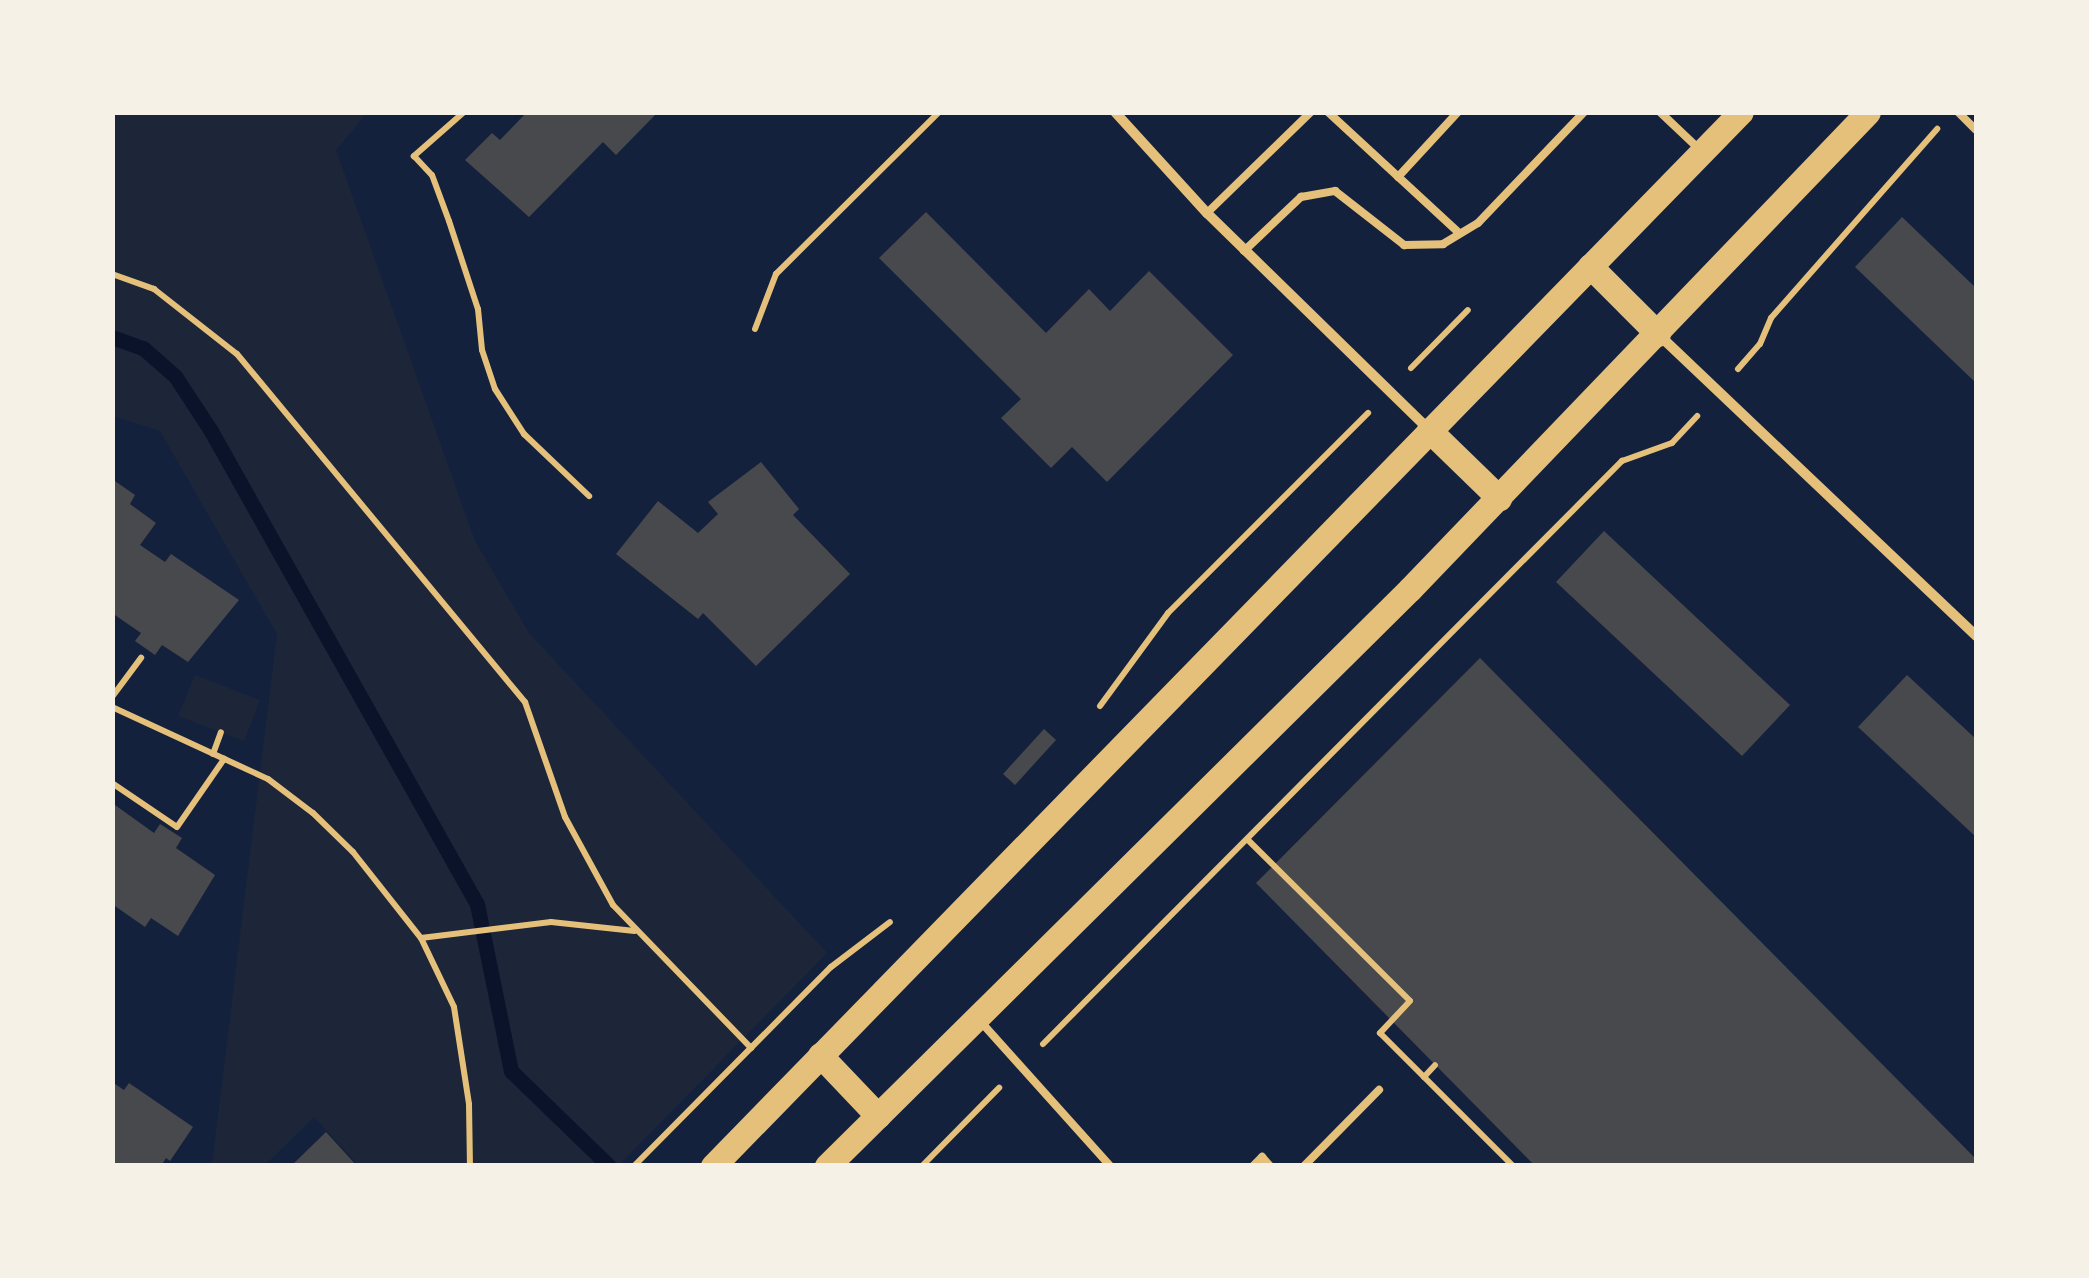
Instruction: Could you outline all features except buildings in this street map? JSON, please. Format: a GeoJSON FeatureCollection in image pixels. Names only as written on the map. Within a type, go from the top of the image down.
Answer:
{"type":"FeatureCollection","features":[{"type":"Feature","properties":{"kind":"main road"},"geometry":{"type":"LineString","coordinates":[[713,1166],[1741,112]]}},
{"type":"Feature","properties":{"kind":"main road"},"geometry":{"type":"LineString","coordinates":[[828,1166],[1499,498],[1868,112]]}},
{"type":"Feature","properties":{"kind":"main road"},"geometry":{"type":"LineString","coordinates":[[1590,266],[1658,334]]}},
{"type":"Feature","properties":{"kind":"main road"},"geometry":{"type":"LineString","coordinates":[[1428,430],[1499,498]]}},
{"type":"Feature","properties":{"kind":"main road"},"geometry":{"type":"LineString","coordinates":[[820,1055],[878,1116]]}},
{"type":"Feature","properties":{"kind":"street"},"geometry":{"type":"LineString","coordinates":[[1116,112],[1244,251],[1428,430]]}},
{"type":"Feature","properties":{"kind":"street"},"geometry":{"type":"LineString","coordinates":[[1658,334],[1976,636]]}},
{"type":"Feature","properties":{"kind":"lane"},"geometry":{"type":"LineString","coordinates":[[1207,213],[1310,112]]}},
{"type":"Feature","properties":{"kind":"lane"},"geometry":{"type":"LineString","coordinates":[[1328,112],[1459,234]]}},
{"type":"Feature","properties":{"kind":"lane"},"geometry":{"type":"LineString","coordinates":[[1398,176],[1458,112]]}},
{"type":"Feature","properties":{"kind":"lane"},"geometry":{"type":"LineString","coordinates":[[1244,251],[1301,197],[1335,191],[1404,246],[1444,244],[1478,223],[1584,112]]}},
{"type":"Feature","properties":{"kind":"lane"},"geometry":{"type":"LineString","coordinates":[[1660,112],[1702,152]]}},
{"type":"Feature","properties":{"kind":"lane"},"geometry":{"type":"LineString","coordinates":[[1958,112],[1976,130]]}},
{"type":"Feature","properties":{"kind":"lane"},"geometry":{"type":"LineString","coordinates":[[978,1019],[1110,1166]]}},
{"type":"Feature","properties":{"kind":"lane"},"geometry":{"type":"LineString","coordinates":[[1304,1166],[1379,1090]]}},
{"type":"Feature","properties":{"kind":"lane"},"geometry":{"type":"LineString","coordinates":[[1253,1166],[1262,1157],[1270,1166]]}},
{"type":"Feature","properties":{"kind":"path"},"geometry":{"type":"LineString","coordinates":[[464,112],[414,156],[432,175],[449,221],[478,309],[482,350],[495,389],[524,434],[590,496]]}},
{"type":"Feature","properties":{"kind":"path"},"geometry":{"type":"LineString","coordinates":[[755,329],[776,274],[939,112]]}},
{"type":"Feature","properties":{"kind":"path"},"geometry":{"type":"LineString","coordinates":[[1760,344],[1770,318],[1939,127]]}},
{"type":"Feature","properties":{"kind":"path"},"geometry":{"type":"LineString","coordinates":[[112,274],[154,289],[237,354],[525,702],[565,817],[613,905],[751,1048]]}},
{"type":"Feature","properties":{"kind":"path"},"geometry":{"type":"LineString","coordinates":[[922,1166],[1622,461],[1672,444]]}},
{"type":"Feature","properties":{"kind":"path"},"geometry":{"type":"LineString","coordinates":[[1087,720],[1114,691],[1168,613],[1330,453]]}},
{"type":"Feature","properties":{"kind":"path"},"geometry":{"type":"LineString","coordinates":[[112,697],[141,658]]}},
{"type":"Feature","properties":{"kind":"path"},"geometry":{"type":"LineString","coordinates":[[112,707],[268,779],[313,813],[353,852],[421,938],[454,1007],[469,1104],[470,1166]]}},
{"type":"Feature","properties":{"kind":"path"},"geometry":{"type":"LineString","coordinates":[[213,754],[220,732]]}},
{"type":"Feature","properties":{"kind":"path"},"geometry":{"type":"LineString","coordinates":[[112,782],[177,827],[224,759]]}},
{"type":"Feature","properties":{"kind":"path"},"geometry":{"type":"LineString","coordinates":[[1248,840],[1324,909],[1410,1002],[1380,1033],[1513,1166]]}},
{"type":"Feature","properties":{"kind":"path"},"geometry":{"type":"LineString","coordinates":[[634,1166],[831,967],[893,920]]}},
{"type":"Feature","properties":{"kind":"path"},"geometry":{"type":"LineString","coordinates":[[421,938],[551,922],[636,931]]}},
{"type":"Feature","properties":{"kind":"path"},"geometry":{"type":"LineString","coordinates":[[1424,1077],[1435,1065]]}},
{"type":"Feature","properties":{"kind":"shaded area"},"geometry":{"type":"Polygon","coordinates":[[[113,113],[367,113],[336,150],[475,541],[529,633],[827,953],[619,1165],[358,1165],[314,1117],[265,1165],[212,1165],[277,634],[160,431],[113,416],[113,113]]]}},
{"type":"Feature","properties":{"kind":"shaded area"},"geometry":{"type":"Polygon","coordinates":[[[195,675],[260,700],[244,741],[178,716],[195,675]]]}},
{"type":"Feature","properties":{"kind":"waterway"},"geometry":{"type":"LineString","coordinates":[[112,337],[143,348],[175,376],[211,431],[477,904],[511,1071],[609,1166]]}}]}
